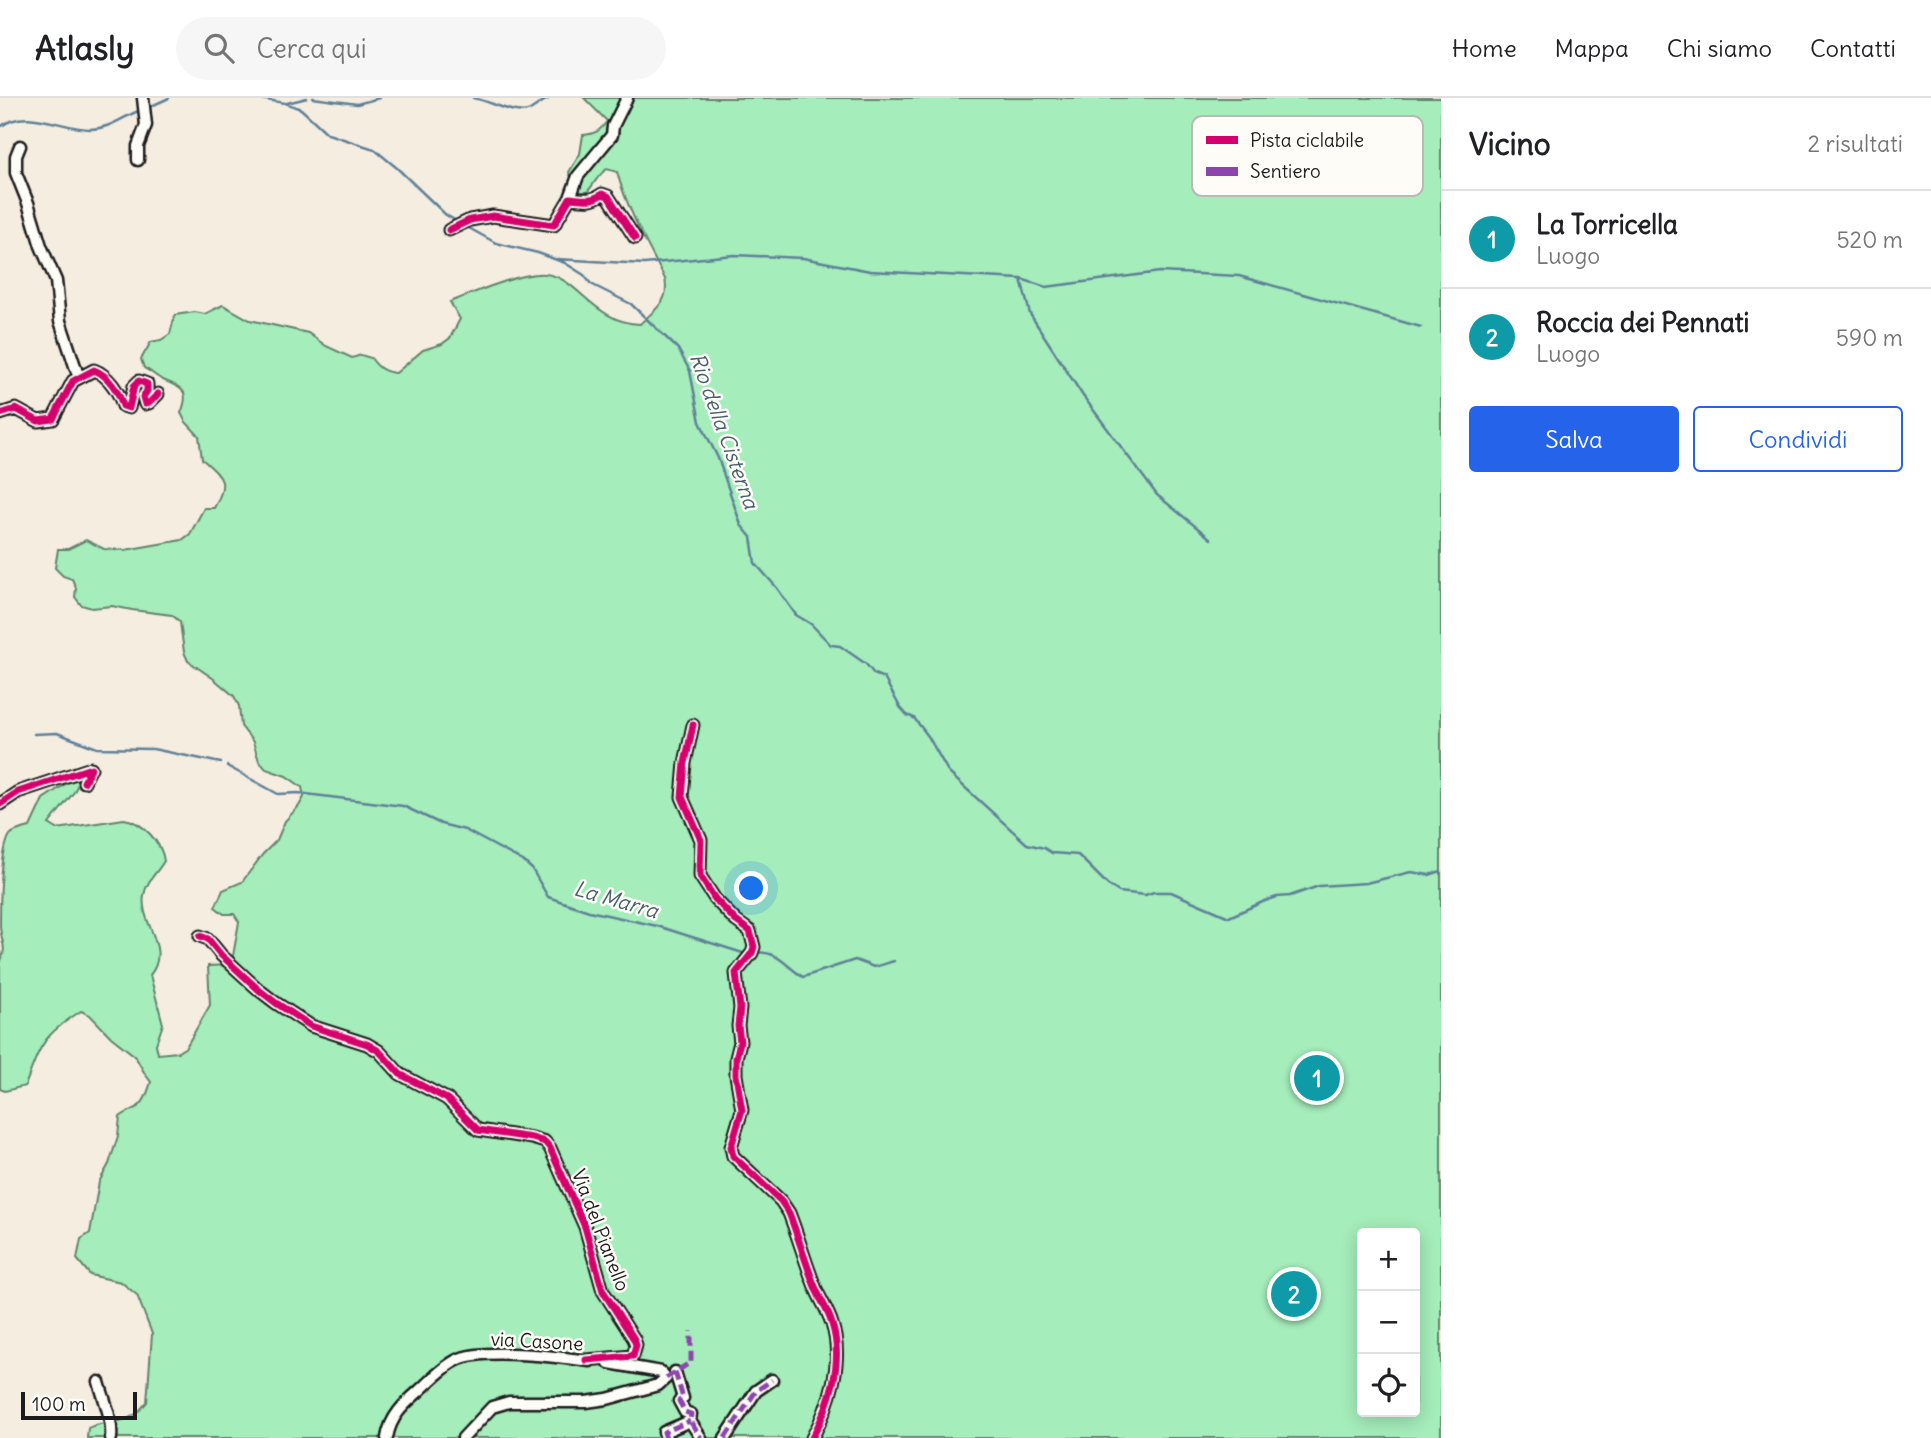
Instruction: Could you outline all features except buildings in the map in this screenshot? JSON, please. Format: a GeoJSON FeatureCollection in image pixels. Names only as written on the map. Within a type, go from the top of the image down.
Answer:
{"type":"FeatureCollection","features":[{"type":"Feature","properties":{"kind":"street"},"geometry":{"type":"LineString","coordinates":[[457,227],[493,216],[554,225],[570,198],[578,176],[612,135],[612,126],[627,98]]}},
{"type":"Feature","properties":{"kind":"street"},"geometry":{"type":"LineString","coordinates":[[138,160],[138,146],[145,130],[144,106]]}},
{"type":"Feature","properties":{"kind":"street"},"geometry":{"type":"LineString","coordinates":[[20,146],[16,156],[16,173],[55,281],[60,321],[79,378]]}},
{"type":"Feature","properties":{"kind":"street"},"geometry":{"type":"LineString","coordinates":[[570,198],[588,200],[596,199],[602,194],[608,196],[635,238]]}},
{"type":"Feature","properties":{"kind":"street"},"geometry":{"type":"LineString","coordinates":[[0,414],[16,409],[38,421],[53,419],[73,381],[98,370],[117,391],[123,406],[129,408],[134,386],[139,381],[147,384],[143,397],[145,404],[149,404],[158,394]]}},
{"type":"Feature","properties":{"kind":"street"},"geometry":{"type":"LineString","coordinates":[[694,725],[685,763],[682,797],[701,840],[700,876],[715,899],[750,931],[754,947],[736,973],[740,1008],[736,1075],[742,1110],[731,1146],[733,1156],[781,1201],[789,1213],[818,1295],[832,1323],[836,1343],[832,1385],[821,1422],[812,1438]]}},
{"type":"Feature","properties":{"kind":"street"},"geometry":{"type":"LineString","coordinates":[[0,804],[18,792],[91,768],[84,782]]}},
{"type":"Feature","properties":{"kind":"street","name":"Via del Pianello"},"geometry":{"type":"LineString","coordinates":[[200,936],[208,939],[258,990],[276,1003],[311,1026],[367,1044],[379,1051],[400,1074],[447,1099],[478,1130],[545,1142],[555,1155],[585,1227],[603,1291],[636,1345],[633,1356],[586,1360]]}},
{"type":"Feature","properties":{"kind":"street","name":"via Casone"},"geometry":{"type":"LineString","coordinates":[[387,1438],[394,1416],[406,1402],[443,1369],[458,1359],[472,1355],[586,1360],[661,1371],[666,1378],[658,1385],[607,1399],[586,1402],[509,1402],[492,1407],[463,1438]]}},
{"type":"Feature","properties":{"kind":"street"},"geometry":{"type":"LineString","coordinates":[[675,1372],[682,1398],[679,1401],[685,1412],[691,1414],[690,1421],[701,1438]]}},
{"type":"Feature","properties":{"kind":"street"},"geometry":{"type":"LineString","coordinates":[[725,1438],[737,1424],[756,1391],[772,1380]]}},
{"type":"Feature","properties":{"kind":"street"},"geometry":{"type":"LineString","coordinates":[[99,1382],[112,1430],[111,1438]]}},
{"type":"Feature","properties":{"kind":"street"},"geometry":{"type":"LineString","coordinates":[[666,1438],[664,1432],[690,1421]]}},
{"type":"Feature","properties":{"kind":"green space"},"geometry":{"type":"Polygon","coordinates":[[[584,98],[1441,98],[1441,1438],[87,1438],[88,1428],[129,1418],[147,1402],[152,1334],[137,1295],[121,1282],[90,1275],[77,1259],[81,1239],[90,1233],[99,1182],[109,1164],[118,1136],[120,1117],[142,1103],[151,1082],[135,1056],[111,1037],[90,1015],[81,1011],[58,1027],[44,1042],[25,1086],[5,1091],[0,1089],[0,963],[4,948],[0,905],[2,865],[7,842],[12,833],[30,827],[43,799],[67,783],[81,778],[74,792],[49,824],[57,829],[124,819],[144,828],[155,840],[164,861],[147,885],[144,905],[158,955],[150,975],[163,1024],[156,1044],[158,1054],[178,1052],[186,1047],[210,1005],[208,966],[229,965],[233,956],[239,922],[234,914],[224,914],[215,907],[223,890],[242,882],[277,840],[285,821],[304,797],[302,787],[286,776],[266,769],[259,761],[253,742],[241,726],[239,706],[234,696],[188,661],[184,652],[180,622],[172,615],[112,606],[92,608],[81,605],[75,597],[76,588],[72,579],[63,576],[55,568],[58,549],[68,549],[86,540],[104,549],[125,550],[182,540],[190,534],[204,508],[214,508],[219,499],[222,480],[202,459],[199,436],[181,413],[185,399],[182,390],[144,368],[141,359],[151,342],[170,334],[175,315],[195,312],[205,314],[223,305],[250,320],[308,333],[326,346],[352,358],[361,355],[371,358],[382,369],[396,373],[423,350],[442,344],[450,338],[460,319],[450,302],[523,276],[545,274],[556,277],[610,316],[624,322],[640,324],[663,299],[665,279],[632,213],[617,172],[607,169],[587,192],[577,192],[569,172],[580,154],[583,135],[597,131],[607,121],[584,98]]]}},
{"type":"Feature","properties":{"kind":"waterway","name":"Rio della Cisterna"},"geometry":{"type":"LineString","coordinates":[[147,108],[169,98]]}},
{"type":"Feature","properties":{"kind":"waterway","name":"Rio della Cisterna"},"geometry":{"type":"LineString","coordinates":[[254,98],[285,103],[301,109],[328,134],[374,149],[446,215],[458,222]]}},
{"type":"Feature","properties":{"kind":"waterway"},"geometry":{"type":"LineString","coordinates":[[287,103],[307,98]]}},
{"type":"Feature","properties":{"kind":"waterway"},"geometry":{"type":"LineString","coordinates":[[313,98],[357,104],[379,98]]}},
{"type":"Feature","properties":{"kind":"waterway"},"geometry":{"type":"LineString","coordinates":[[473,98],[524,112],[550,98]]}},
{"type":"Feature","properties":{"kind":"waterway","name":"Rio della Cisterna"},"geometry":{"type":"LineString","coordinates":[[0,127],[10,121],[32,118],[90,129],[110,125],[141,110]]}},
{"type":"Feature","properties":{"kind":"waterway","name":"Rio della Cisterna"},"geometry":{"type":"LineString","coordinates":[[467,227],[496,243],[565,263],[584,275],[591,284],[631,304],[678,349],[690,371],[700,422],[718,458],[741,525],[751,537],[755,563],[796,615],[811,624],[831,645],[840,646],[866,664],[874,674],[884,678],[900,707],[914,718],[928,736],[949,773],[1027,844],[1052,853],[1078,855],[1108,885],[1119,892],[1145,895],[1171,892],[1229,917],[1265,901],[1319,886],[1366,883],[1411,872],[1429,875],[1441,871]]}},
{"type":"Feature","properties":{"kind":"waterway"},"geometry":{"type":"LineString","coordinates":[[557,259],[644,264],[734,255],[803,258],[870,271],[1021,279],[1046,287],[1160,272],[1239,276],[1421,327]]}},
{"type":"Feature","properties":{"kind":"waterway"},"geometry":{"type":"LineString","coordinates":[[1021,279],[1030,314],[1083,396],[1157,495],[1211,539]]}},
{"type":"Feature","properties":{"kind":"waterway"},"geometry":{"type":"LineString","coordinates":[[34,734],[57,733],[97,748],[153,749],[221,763]]}},
{"type":"Feature","properties":{"kind":"waterway","name":"La Marra"},"geometry":{"type":"LineString","coordinates":[[227,766],[278,794],[298,793],[403,806],[441,824],[465,830],[523,861],[532,869],[548,897],[589,911],[657,926],[746,954]]}},
{"type":"Feature","properties":{"kind":"waterway","name":"La Marra"},"geometry":{"type":"LineString","coordinates":[[756,953],[776,956],[803,977],[855,960],[874,967],[894,961]]}},
{"type":"Feature","properties":{"kind":"marked path"},"geometry":{"type":"LineString","coordinates":[[666,1378],[691,1362],[691,1331]]}},
{"type":"Feature","properties":{"kind":"marked path"},"geometry":{"type":"LineString","coordinates":[[675,1372],[683,1398],[679,1401],[685,1412],[691,1414],[690,1421],[701,1438]]}},
{"type":"Feature","properties":{"kind":"marked path"},"geometry":{"type":"LineString","coordinates":[[725,1438],[756,1391],[772,1380]]}},
{"type":"Feature","properties":{"kind":"marked path"},"geometry":{"type":"LineString","coordinates":[[666,1438],[664,1432],[690,1421]]}},
{"type":"Feature","properties":{"kind":"cycle path"},"geometry":{"type":"LineString","coordinates":[[449,230],[470,220],[493,216],[554,225],[570,198],[591,199],[602,194],[608,196],[635,238]]}},
{"type":"Feature","properties":{"kind":"cycle path"},"geometry":{"type":"LineString","coordinates":[[0,414],[16,409],[38,421],[53,419],[73,381],[94,370],[112,385],[123,406],[129,408],[134,386],[139,381],[147,384],[143,397],[145,404],[158,394]]}},
{"type":"Feature","properties":{"kind":"cycle path"},"geometry":{"type":"LineString","coordinates":[[693,725],[685,763],[682,797],[701,840],[700,876],[715,899],[750,931],[754,947],[736,973],[740,1008],[736,1075],[742,1110],[731,1147],[733,1156],[781,1201],[789,1213],[835,1338],[836,1368],[833,1382],[812,1438]]}},
{"type":"Feature","properties":{"kind":"cycle path"},"geometry":{"type":"LineString","coordinates":[[0,804],[18,792],[91,768],[84,782]]}},
{"type":"Feature","properties":{"kind":"cycle path"},"geometry":{"type":"LineString","coordinates":[[200,936],[208,939],[221,955],[276,1003],[311,1026],[367,1044],[379,1051],[400,1074],[447,1099],[478,1130],[545,1142],[585,1227],[603,1291],[636,1345],[633,1356],[586,1360]]}},
{"type":"Feature","properties":{"kind":"place","name":"La Torricella"},"geometry":{"type":"Point","coordinates":[1317,1078]}},
{"type":"Feature","properties":{"kind":"place","name":"Roccia dei Pennati"},"geometry":{"type":"Point","coordinates":[1294,1294]}}]}
